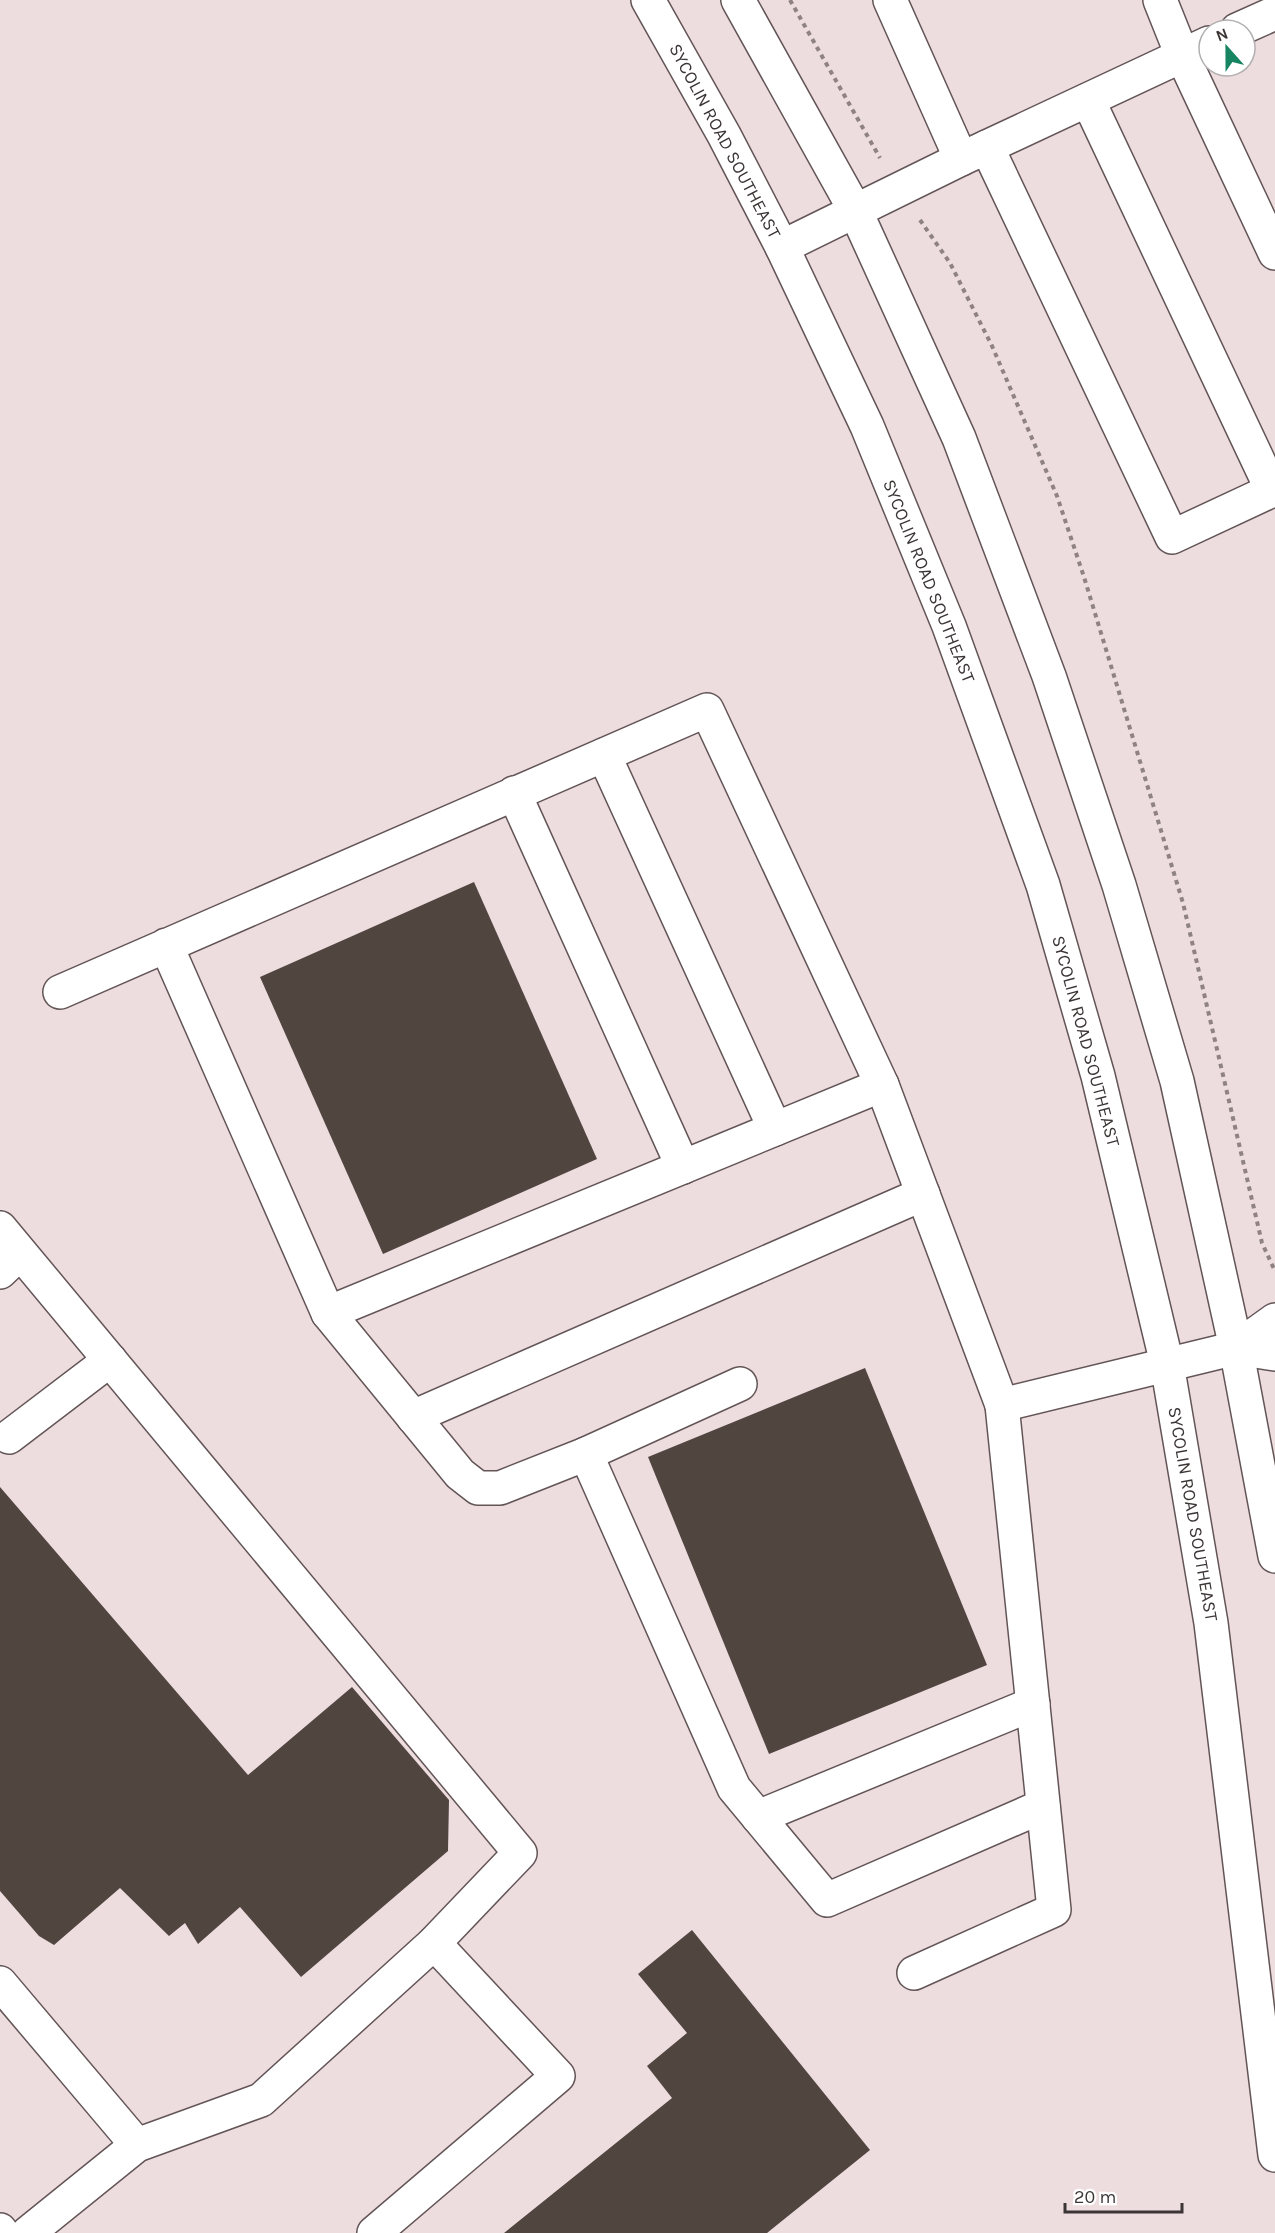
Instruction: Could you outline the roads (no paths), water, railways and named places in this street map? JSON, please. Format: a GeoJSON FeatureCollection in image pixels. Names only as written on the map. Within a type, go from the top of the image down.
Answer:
{"type":"FeatureCollection","features":[{"type":"Feature","properties":{"kind":"main road","name":"SYCOLIN ROAD SOUTHEAST"},"geometry":{"type":"LineString","coordinates":[[648,0],[724,135],[782,247],[867,426],[949,626],[1043,885],[1098,1077],[1167,1364],[1212,1623],[1275,2155]]}},
{"type":"Feature","properties":{"kind":"main road"},"geometry":{"type":"LineString","coordinates":[[738,0],[855,210],[959,438],[1049,676],[1119,885],[1178,1081],[1236,1348],[1275,1556]]}},
{"type":"Feature","properties":{"kind":"main road"},"geometry":{"type":"LineString","coordinates":[[890,0],[974,153],[1172,537],[1273,489],[1088,100]]}},
{"type":"Feature","properties":{"kind":"main road"},"geometry":{"type":"LineString","coordinates":[[1160,0],[1196,49],[1275,253]]}},
{"type":"Feature","properties":{"kind":"main road"},"geometry":{"type":"LineString","coordinates":[[782,247],[974,153],[1196,49]]}},
{"type":"Feature","properties":{"kind":"main road"},"geometry":{"type":"LineString","coordinates":[[60,992],[706,710],[882,1085],[1002,1405],[1054,1910],[914,1973]]}},
{"type":"Feature","properties":{"kind":"main road"},"geometry":{"type":"LineString","coordinates":[[604,754],[775,1129]]}},
{"type":"Feature","properties":{"kind":"main road"},"geometry":{"type":"LineString","coordinates":[[514,793],[683,1167]]}},
{"type":"Feature","properties":{"kind":"main road"},"geometry":{"type":"LineString","coordinates":[[166,945],[328,1313],[460,1474],[478,1488],[500,1488],[586,1454],[740,1383]]}},
{"type":"Feature","properties":{"kind":"main road"},"geometry":{"type":"LineString","coordinates":[[328,1313],[882,1085]]}},
{"type":"Feature","properties":{"kind":"main road"},"geometry":{"type":"LineString","coordinates":[[413,1417],[923,1194]]}},
{"type":"Feature","properties":{"kind":"main road"},"geometry":{"type":"LineString","coordinates":[[7,1251],[110,1360],[520,1853],[434,1943],[261,2100],[137,2145],[28,2233]]}},
{"type":"Feature","properties":{"kind":"main road"},"geometry":{"type":"LineString","coordinates":[[1236,1348],[1275,1320]]}},
{"type":"Feature","properties":{"kind":"main road"},"geometry":{"type":"LineString","coordinates":[[1002,1405],[1236,1348],[1275,1354]]}},
{"type":"Feature","properties":{"kind":"main road"},"geometry":{"type":"LineString","coordinates":[[9,1437],[110,1360]]}},
{"type":"Feature","properties":{"kind":"main road"},"geometry":{"type":"LineString","coordinates":[[586,1454],[734,1788],[827,1900],[1043,1806]]}},
{"type":"Feature","properties":{"kind":"main road"},"geometry":{"type":"LineString","coordinates":[[758,1817],[1033,1704]]}},
{"type":"Feature","properties":{"kind":"main road"},"geometry":{"type":"LineString","coordinates":[[374,2233],[558,2076],[434,1943]]}},
{"type":"Feature","properties":{"kind":"main road"},"geometry":{"type":"LineString","coordinates":[[0,1983],[137,2145]]}}]}
